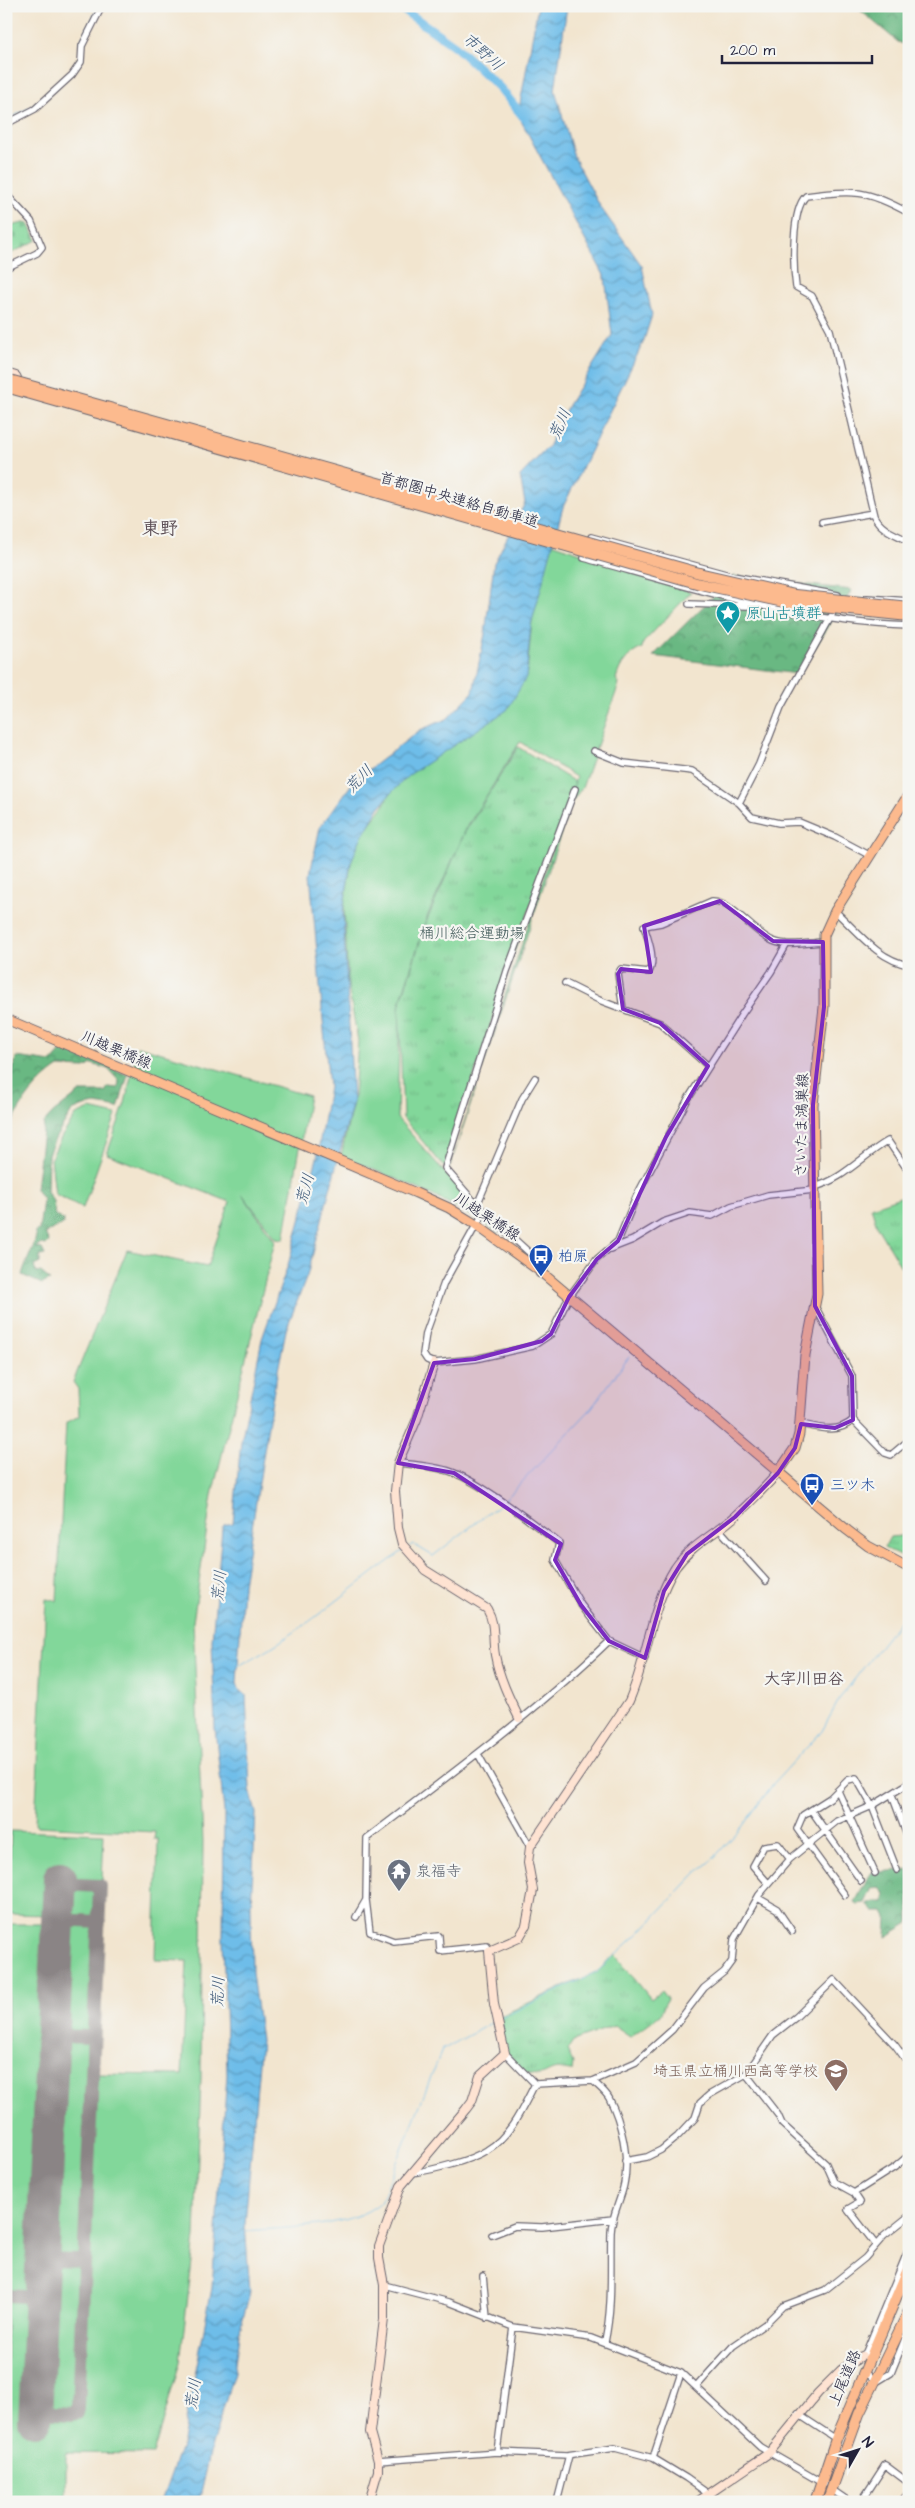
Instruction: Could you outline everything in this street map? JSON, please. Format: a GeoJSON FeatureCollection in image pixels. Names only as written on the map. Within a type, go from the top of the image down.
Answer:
{"type":"FeatureCollection","features":[{"type":"Feature","properties":{"kind":"highway","name":"首都圏中央連絡自動車道"},"geometry":{"type":"LineString","coordinates":[[6,379],[703,574],[795,594],[909,607]]}},
{"type":"Feature","properties":{"kind":"highway","name":"首都圏中央連絡自動車道"},"geometry":{"type":"LineString","coordinates":[[6,389],[700,584],[793,604],[909,616]]}},
{"type":"Feature","properties":{"kind":"highway","name":"上尾道路"},"geometry":{"type":"LineString","coordinates":[[815,2502],[865,2369],[909,2267]]}},
{"type":"Feature","properties":{"kind":"highway","name":"上尾道路"},"geometry":{"type":"LineString","coordinates":[[827,2502],[845,2447],[874,2380],[909,2311]]}},
{"type":"Feature","properties":{"kind":"main road","name":"さいたま鴻巣線"},"geometry":{"type":"LineString","coordinates":[[778,1473],[795,1448],[801,1424],[805,1354],[815,1306],[817,1281],[813,1105],[824,1006],[823,942],[826,927],[835,911],[909,794]]}},
{"type":"Feature","properties":{"kind":"main road","name":"川越栗橋線"},"geometry":{"type":"LineString","coordinates":[[6,1019],[416,1193],[462,1216],[541,1272],[858,1539],[909,1568]]}},
{"type":"Feature","properties":{"kind":"street"},"geometry":{"type":"LineString","coordinates":[[6,12],[10,6]]}},
{"type":"Feature","properties":{"kind":"street"},"geometry":{"type":"LineString","coordinates":[[6,124],[40,105],[77,70],[81,62],[82,46],[102,6]]}},
{"type":"Feature","properties":{"kind":"street"},"geometry":{"type":"LineString","coordinates":[[909,213],[877,197],[857,191],[806,196],[802,200],[795,231],[793,263],[796,287],[812,296],[830,330],[878,524],[909,541]]}},
{"type":"Feature","properties":{"kind":"street"},"geometry":{"type":"LineString","coordinates":[[6,194],[31,221],[42,247],[38,253],[6,268]]}},
{"type":"Feature","properties":{"kind":"street"},"geometry":{"type":"LineString","coordinates":[[6,373],[17,378],[6,389]]}},
{"type":"Feature","properties":{"kind":"street"},"geometry":{"type":"LineString","coordinates":[[822,522],[874,512]]}},
{"type":"Feature","properties":{"kind":"street"},"geometry":{"type":"LineString","coordinates":[[909,601],[843,596],[733,576],[591,537],[584,558],[754,603],[830,617],[909,626]]}},
{"type":"Feature","properties":{"kind":"street"},"geometry":{"type":"LineString","coordinates":[[657,578],[662,555]]}},
{"type":"Feature","properties":{"kind":"street"},"geometry":{"type":"LineString","coordinates":[[738,803],[759,764],[781,707],[843,596]]}},
{"type":"Feature","properties":{"kind":"street"},"geometry":{"type":"LineString","coordinates":[[689,604],[747,606],[754,603]]}},
{"type":"Feature","properties":{"kind":"street"},"geometry":{"type":"LineString","coordinates":[[594,751],[624,763],[692,771],[738,803],[752,817],[779,823],[799,822],[835,837],[869,856]]}},
{"type":"Feature","properties":{"kind":"street"},"geometry":{"type":"LineString","coordinates":[[499,1246],[538,1274],[545,1267],[484,1212],[444,1168],[507,972],[575,789]]}},
{"type":"Feature","properties":{"kind":"street"},"geometry":{"type":"LineString","coordinates":[[623,1009],[618,974],[620,969],[649,972],[651,968],[650,949],[644,926],[661,922],[712,901],[720,901],[737,913],[744,922],[773,941],[788,944],[823,942]]}},
{"type":"Feature","properties":{"kind":"street"},"geometry":{"type":"LineString","coordinates":[[835,911],[874,948],[892,961],[909,965]]}},
{"type":"Feature","properties":{"kind":"street"},"geometry":{"type":"LineString","coordinates":[[474,1229],[444,1283],[426,1333],[423,1354],[427,1360],[434,1362],[475,1359],[532,1346],[551,1334],[569,1297],[596,1259],[618,1241],[636,1197],[659,1150],[708,1066],[772,972],[788,944]]}},
{"type":"Feature","properties":{"kind":"street"},"geometry":{"type":"LineString","coordinates":[[566,983],[623,1009],[660,1023],[708,1066]]}},
{"type":"Feature","properties":{"kind":"street"},"geometry":{"type":"LineString","coordinates":[[477,1205],[522,1099],[536,1078]]}},
{"type":"Feature","properties":{"kind":"street"},"geometry":{"type":"LineString","coordinates":[[610,1248],[633,1240],[663,1222],[690,1213],[712,1216],[731,1206],[768,1195],[814,1188],[847,1171],[867,1154],[888,1141],[909,1172]]}},
{"type":"Feature","properties":{"kind":"street"},"geometry":{"type":"LineString","coordinates":[[478,1221],[484,1212]]}},
{"type":"Feature","properties":{"kind":"street"},"geometry":{"type":"LineString","coordinates":[[815,1306],[852,1376],[853,1420],[885,1453],[891,1455],[896,1453],[909,1440]]}},
{"type":"Feature","properties":{"kind":"street"},"geometry":{"type":"LineString","coordinates":[[434,1362],[416,1419],[398,1463],[395,1500],[402,1544],[425,1570],[487,1608],[492,1617],[494,1653],[507,1695],[519,1718]]}},
{"type":"Feature","properties":{"kind":"street"},"geometry":{"type":"LineString","coordinates":[[801,1424],[835,1428],[843,1427],[853,1420]]}},
{"type":"Feature","properties":{"kind":"street"},"geometry":{"type":"LineString","coordinates":[[398,1463],[434,1467],[454,1473],[481,1488],[559,1543],[555,1560],[580,1605],[609,1641],[645,1658]]}},
{"type":"Feature","properties":{"kind":"street"},"geometry":{"type":"LineString","coordinates":[[489,1951],[519,1938],[526,1926],[533,1890],[528,1863],[530,1847],[629,1701],[645,1658],[658,1606],[670,1577],[687,1554],[719,1530],[778,1473]]}},
{"type":"Feature","properties":{"kind":"street"},"geometry":{"type":"LineString","coordinates":[[719,1530],[766,1581]]}},
{"type":"Feature","properties":{"kind":"street"},"geometry":{"type":"LineString","coordinates":[[609,1641],[582,1667],[478,1754],[367,1838],[366,1900],[370,1932],[394,1941],[439,1936],[440,1951],[487,1946],[494,2004],[505,2053],[512,2064],[535,2084],[593,2081],[636,2062],[672,2030],[704,1988],[724,1972],[732,1961],[734,1938],[768,1883],[790,1858],[825,1830],[850,1814],[872,1806],[909,1783]]}},
{"type":"Feature","properties":{"kind":"street"},"geometry":{"type":"LineString","coordinates":[[478,1754],[530,1847]]}},
{"type":"Feature","properties":{"kind":"street"},"geometry":{"type":"LineString","coordinates":[[845,1895],[796,1829],[803,1815],[830,1798],[848,1780],[856,1778],[872,1806],[897,1870]]}},
{"type":"Feature","properties":{"kind":"street"},"geometry":{"type":"LineString","coordinates":[[838,1791],[850,1814],[874,1872]]}},
{"type":"Feature","properties":{"kind":"street"},"geometry":{"type":"LineString","coordinates":[[892,1795],[909,1841]]}},
{"type":"Feature","properties":{"kind":"street"},"geometry":{"type":"LineString","coordinates":[[810,1810],[861,1881]]}},
{"type":"Feature","properties":{"kind":"street"},"geometry":{"type":"LineString","coordinates":[[768,1883],[753,1866],[764,1846],[778,1844],[790,1858]]}},
{"type":"Feature","properties":{"kind":"street"},"geometry":{"type":"LineString","coordinates":[[758,1898],[777,1909],[792,1932]]}},
{"type":"Feature","properties":{"kind":"street"},"geometry":{"type":"LineString","coordinates":[[356,1917],[366,1900]]}},
{"type":"Feature","properties":{"kind":"street"},"geometry":{"type":"LineString","coordinates":[[625,2161],[647,2157],[661,2150],[695,2118],[700,2103],[709,2095],[746,2074],[773,2035],[796,2017],[834,1980],[894,2044],[909,2064]]}},
{"type":"Feature","properties":{"kind":"street"},"geometry":{"type":"LineString","coordinates":[[369,2502],[376,2483],[378,2462],[370,2432],[384,2319],[384,2285],[379,2258],[379,2246],[401,2186],[472,2101],[480,2076],[505,2053]]}},
{"type":"Feature","properties":{"kind":"street"},"geometry":{"type":"LineString","coordinates":[[746,2074],[778,2115],[782,2124],[826,2164],[834,2182],[854,2193],[860,2202],[848,2209],[876,2245]]}},
{"type":"Feature","properties":{"kind":"street"},"geometry":{"type":"LineString","coordinates":[[593,2081],[608,2096],[616,2115],[625,2161],[625,2183],[613,2219],[611,2313],[605,2342]]}},
{"type":"Feature","properties":{"kind":"street"},"geometry":{"type":"LineString","coordinates":[[412,2173],[430,2170],[487,2150],[498,2142],[518,2117],[535,2084]]}},
{"type":"Feature","properties":{"kind":"street"},"geometry":{"type":"LineString","coordinates":[[854,2193],[895,2167],[909,2155]]}},
{"type":"Feature","properties":{"kind":"street"},"geometry":{"type":"LineString","coordinates":[[697,2386],[733,2346],[765,2324],[783,2306],[825,2290],[865,2258],[876,2245],[909,2216]]}},
{"type":"Feature","properties":{"kind":"street"},"geometry":{"type":"LineString","coordinates":[[492,2235],[515,2226],[551,2226],[613,2219]]}},
{"type":"Feature","properties":{"kind":"street"},"geometry":{"type":"LineString","coordinates":[[697,2502],[769,2453],[798,2414],[840,2370],[866,2352],[909,2248]]}},
{"type":"Feature","properties":{"kind":"street"},"geometry":{"type":"LineString","coordinates":[[483,2276],[487,2318]]}},
{"type":"Feature","properties":{"kind":"street"},"geometry":{"type":"LineString","coordinates":[[384,2285],[449,2302],[487,2318],[513,2326],[571,2334],[605,2342],[681,2373],[769,2453],[821,2482],[850,2502]]}},
{"type":"Feature","properties":{"kind":"street"},"geometry":{"type":"LineString","coordinates":[[498,2452],[513,2326]]}},
{"type":"Feature","properties":{"kind":"street"},"geometry":{"type":"LineString","coordinates":[[865,2369],[878,2382],[886,2378],[891,2372],[909,2329]]}},
{"type":"Feature","properties":{"kind":"street"},"geometry":{"type":"LineString","coordinates":[[653,2458],[681,2373]]}},
{"type":"Feature","properties":{"kind":"street"},"geometry":{"type":"LineString","coordinates":[[798,2414],[833,2437]]}},
{"type":"Feature","properties":{"kind":"street"},"geometry":{"type":"LineString","coordinates":[[378,2462],[498,2452],[568,2455],[615,2448],[653,2458],[708,2493],[715,2502]]}},
{"type":"Feature","properties":{"kind":"street"},"geometry":{"type":"LineString","coordinates":[[557,2502],[568,2455]]}},
{"type":"Feature","properties":{"kind":"street"},"geometry":{"type":"LineString","coordinates":[[861,2502],[886,2465],[909,2483]]}},
{"type":"Feature","properties":{"kind":"street"},"geometry":{"type":"LineString","coordinates":[[902,2502],[909,2495]]}},
{"type":"Feature","properties":{"kind":"highlighted area"},"geometry":{"type":"Polygon","coordinates":[[[720,901],[773,941],[823,942],[824,1007],[813,1105],[815,1306],[852,1376],[853,1420],[835,1428],[801,1424],[795,1448],[778,1473],[735,1517],[687,1554],[664,1591],[645,1658],[609,1641],[581,1605],[555,1560],[561,1544],[454,1473],[398,1463],[434,1363],[475,1359],[542,1341],[551,1334],[569,1297],[597,1259],[618,1241],[666,1137],[708,1066],[660,1023],[623,1009],[618,974],[621,969],[651,972],[644,926],[720,901]]]}},
{"type":"Feature","properties":{"kind":"green space"},"geometry":{"type":"Polygon","coordinates":[[[855,6],[909,6],[909,46],[898,42],[855,6]]]}},
{"type":"Feature","properties":{"kind":"green space"},"geometry":{"type":"Polygon","coordinates":[[[28,222],[37,240],[6,256],[6,227],[28,222]]]}},
{"type":"Feature","properties":{"kind":"green space"},"geometry":{"type":"Polygon","coordinates":[[[552,543],[691,592],[643,643],[642,648],[625,660],[620,669],[616,679],[619,684],[582,788],[572,801],[448,1172],[576,777],[520,742],[467,827],[428,915],[400,1002],[397,1118],[498,1233],[441,1200],[341,1156],[354,1097],[358,1041],[348,986],[344,906],[352,857],[361,835],[382,808],[393,788],[411,770],[508,705],[527,673],[532,620],[552,543]]]}},
{"type":"Feature","properties":{"kind":"green space"},"geometry":{"type":"Polygon","coordinates":[[[734,576],[852,590],[798,674],[653,656],[734,576]]]}},
{"type":"Feature","properties":{"kind":"green space","name":"桶川総合運動場"},"geometry":{"type":"Polygon","coordinates":[[[518,747],[575,782],[507,972],[445,1168],[403,1118],[399,1007],[427,920],[465,832],[518,747]]]}},
{"type":"Feature","properties":{"kind":"green space"},"geometry":{"type":"Polygon","coordinates":[[[138,1046],[309,1096],[284,1239],[276,1238],[242,1194],[275,1241],[212,1495],[193,1622],[203,1841],[201,2078],[195,2237],[180,2362],[153,2454],[66,2453],[66,2502],[6,2502],[8,1924],[47,1924],[27,2421],[44,2423],[44,2416],[81,2418],[97,2074],[182,2075],[187,1961],[155,1960],[158,1839],[154,1839],[155,1832],[37,1826],[35,1823],[46,1599],[57,1601],[66,1423],[79,1416],[78,1389],[73,1382],[127,1250],[207,1267],[230,1202],[107,1154],[125,1103],[138,1046]]]}},
{"type":"Feature","properties":{"kind":"green space"},"geometry":{"type":"Polygon","coordinates":[[[64,1048],[128,1075],[118,1108],[96,1104],[72,1111],[48,1154],[47,1192],[53,1201],[55,1215],[63,1220],[63,1224],[45,1233],[49,1242],[46,1245],[42,1244],[35,1248],[42,1249],[45,1255],[40,1256],[40,1263],[34,1266],[36,1273],[41,1272],[50,1280],[42,1284],[22,1275],[35,1242],[36,1231],[39,1230],[43,1200],[36,1189],[44,1123],[53,1113],[80,1092],[105,1092],[108,1087],[118,1088],[119,1081],[108,1069],[92,1064],[85,1068],[59,1067],[34,1089],[20,1107],[6,1138],[6,1106],[16,1057],[52,1062],[64,1048]]]}},
{"type":"Feature","properties":{"kind":"green space"},"geometry":{"type":"Polygon","coordinates":[[[90,1109],[116,1115],[83,1208],[55,1194],[51,1158],[62,1136],[76,1115],[90,1109]]]}},
{"type":"Feature","properties":{"kind":"green space"},"geometry":{"type":"Polygon","coordinates":[[[903,1196],[909,1197],[909,1280],[878,1229],[871,1207],[903,1196]]]}},
{"type":"Feature","properties":{"kind":"green space"},"geometry":{"type":"Polygon","coordinates":[[[909,1523],[909,1560],[884,1548],[890,1537],[901,1536],[909,1523]]]}},
{"type":"Feature","properties":{"kind":"green space"},"geometry":{"type":"Polygon","coordinates":[[[11,1831],[104,1834],[102,1883],[69,1881],[69,1875],[49,1876],[49,1915],[8,1914],[11,1831]]]}},
{"type":"Feature","properties":{"kind":"green space"},"geometry":{"type":"Polygon","coordinates":[[[909,1869],[909,1923],[886,1937],[887,1918],[884,1912],[874,1912],[867,1905],[874,1902],[884,1902],[885,1893],[880,1887],[872,1888],[865,1903],[858,1904],[855,1902],[871,1873],[909,1869]]]}},
{"type":"Feature","properties":{"kind":"green space"},"geometry":{"type":"Polygon","coordinates":[[[69,1889],[96,1889],[96,1916],[68,1915],[69,1889]]]}},
{"type":"Feature","properties":{"kind":"green space"},"geometry":{"type":"Polygon","coordinates":[[[68,1925],[94,1926],[88,2032],[62,2030],[68,1925]]]}},
{"type":"Feature","properties":{"kind":"green space"},"geometry":{"type":"Polygon","coordinates":[[[615,1955],[651,1999],[661,1991],[667,1999],[660,2015],[630,2037],[614,2026],[573,2041],[567,2050],[573,2063],[572,2071],[555,2069],[538,2075],[527,2073],[512,2063],[503,2046],[496,2018],[598,1971],[615,1955]]]}},
{"type":"Feature","properties":{"kind":"green space"},"geometry":{"type":"Polygon","coordinates":[[[61,2041],[88,2042],[81,2256],[52,2255],[61,2041]]]}},
{"type":"Feature","properties":{"kind":"green space"},"geometry":{"type":"Polygon","coordinates":[[[52,2264],[80,2265],[73,2409],[44,2408],[52,2264]]]}},
{"type":"Feature","properties":{"kind":"water","name":"荒川"},"geometry":{"type":"Polygon","coordinates":[[[538,6],[567,6],[555,90],[574,157],[601,208],[642,266],[652,315],[643,343],[563,507],[531,625],[526,678],[507,710],[409,775],[391,793],[379,808],[360,840],[351,862],[343,911],[353,1102],[307,1276],[286,1330],[272,1400],[243,1585],[237,1683],[239,1689],[246,1695],[250,1790],[256,1813],[251,1905],[252,1973],[261,2040],[245,2224],[250,2292],[239,2334],[234,2372],[212,2445],[199,2502],[161,2502],[181,2446],[212,2288],[227,2074],[223,1938],[224,1811],[215,1729],[212,1640],[222,1529],[224,1525],[233,1523],[241,1442],[262,1339],[288,1265],[317,1158],[329,1087],[310,874],[320,827],[354,781],[420,730],[447,719],[473,692],[485,634],[494,563],[525,503],[520,476],[548,447],[568,405],[612,335],[605,277],[518,115],[538,6]]]}},
{"type":"Feature","properties":{"kind":"waterway"},"geometry":{"type":"LineString","coordinates":[[80,43],[99,6]]}},
{"type":"Feature","properties":{"kind":"waterway","name":"市野川"},"geometry":{"type":"LineString","coordinates":[[398,6],[456,47],[500,88],[526,120]]}},
{"type":"Feature","properties":{"kind":"waterway"},"geometry":{"type":"LineString","coordinates":[[6,120],[35,105],[70,72]]}},
{"type":"Feature","properties":{"kind":"waterway"},"geometry":{"type":"LineString","coordinates":[[505,1500],[590,1410],[629,1357]]}},
{"type":"Feature","properties":{"kind":"waterway"},"geometry":{"type":"LineString","coordinates":[[410,1546],[413,1544],[433,1556],[500,1504]]}},
{"type":"Feature","properties":{"kind":"waterway"},"geometry":{"type":"LineString","coordinates":[[238,1666],[282,1641],[404,1550]]}},
{"type":"Feature","properties":{"kind":"waterway"},"geometry":{"type":"LineString","coordinates":[[501,2018],[598,1971],[637,1935],[697,1872],[709,1863],[742,1827],[773,1784],[822,1731],[840,1698],[909,1609]]}},
{"type":"Feature","properties":{"kind":"waterway"},"geometry":{"type":"LineString","coordinates":[[246,2231],[335,2222],[368,2211],[381,2202],[442,2050],[493,2022]]}},
{"type":"Feature","properties":{"kind":"taxiway"},"geometry":{"type":"LineString","coordinates":[[36,2412],[72,2414],[77,2413],[78,2409],[100,1886],[59,1884]]}},
{"type":"Feature","properties":{"kind":"taxiway"},"geometry":{"type":"LineString","coordinates":[[58,1920],[99,1922]]}},
{"type":"Feature","properties":{"kind":"taxiway"},"geometry":{"type":"LineString","coordinates":[[53,2036],[94,2037]]}},
{"type":"Feature","properties":{"kind":"taxiway"},"geometry":{"type":"LineString","coordinates":[[42,2260],[84,2261]]}},
{"type":"Feature","properties":{"kind":"taxiway"},"geometry":{"type":"LineString","coordinates":[[6,2295],[41,2297]]}},
{"type":"Feature","properties":{"kind":"runway"},"geometry":{"type":"LineString","coordinates":[[35,2420],[60,1878]]}},
{"type":"Feature","properties":{"kind":"place","name":"原山古墳群"},"geometry":{"type":"Point","coordinates":[728,634]}},
{"type":"Feature","properties":{"kind":"place","name":"柏原"},"geometry":{"type":"Point","coordinates":[541,1277]}},
{"type":"Feature","properties":{"kind":"place","name":"三ツ木"},"geometry":{"type":"Point","coordinates":[812,1506]}},
{"type":"Feature","properties":{"kind":"place","name":"泉福寺"},"geometry":{"type":"Point","coordinates":[399,1892]}},
{"type":"Feature","properties":{"kind":"place","name":"埼玉県立桶川西高等学校"},"geometry":{"type":"Point","coordinates":[836,2092]}},
{"type":"Feature","properties":{"kind":"district","name":"東野"},"geometry":{"type":"Point","coordinates":[160,528]}},
{"type":"Feature","properties":{"kind":"district","name":"大字川田谷"},"geometry":{"type":"Point","coordinates":[804,1679]}}]}
